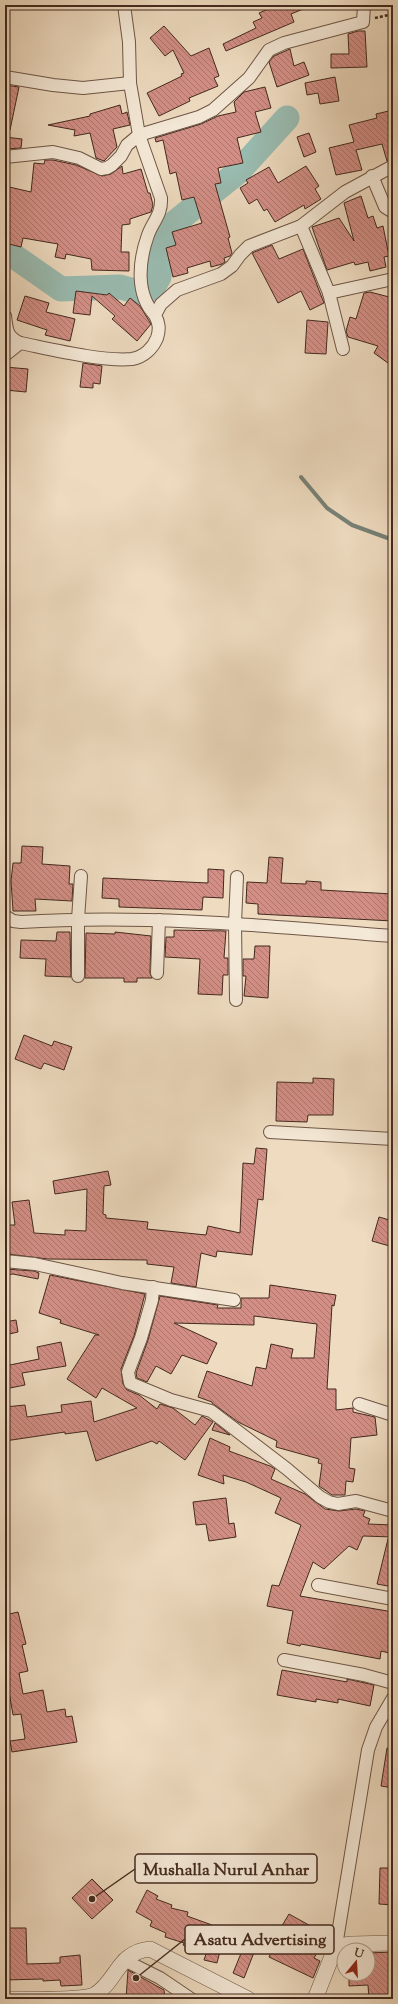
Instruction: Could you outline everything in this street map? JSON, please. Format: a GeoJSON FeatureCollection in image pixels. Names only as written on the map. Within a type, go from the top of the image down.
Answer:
{"type":"FeatureCollection","features":[{"type":"Feature","properties":{"kind":"street"},"geometry":{"type":"LineString","coordinates":[[5,316],[7,331],[11,338],[20,343],[102,357],[133,359],[147,353],[154,345],[159,332],[159,323],[146,303],[140,281],[144,250],[148,234],[162,208],[158,187],[139,134],[130,83],[129,42],[124,5]]}},
{"type":"Feature","properties":{"kind":"street"},"geometry":{"type":"LineString","coordinates":[[5,157],[53,152],[79,158],[101,169],[112,165],[121,156],[127,145],[139,134],[200,117],[213,110],[249,78],[269,50],[284,43],[363,22],[364,5]]}},
{"type":"Feature","properties":{"kind":"street"},"geometry":{"type":"LineString","coordinates":[[5,76],[53,85],[83,88],[130,83]]}},
{"type":"Feature","properties":{"kind":"street"},"geometry":{"type":"LineString","coordinates":[[155,315],[161,304],[176,290],[221,274],[232,266],[249,246],[301,226],[345,192],[372,176],[393,166]]}},
{"type":"Feature","properties":{"kind":"street"},"geometry":{"type":"LineString","coordinates":[[372,176],[386,207],[393,212]]}},
{"type":"Feature","properties":{"kind":"street"},"geometry":{"type":"LineString","coordinates":[[301,226],[329,293],[343,349]]}},
{"type":"Feature","properties":{"kind":"street"},"geometry":{"type":"LineString","coordinates":[[329,293],[393,279]]}},
{"type":"Feature","properties":{"kind":"street"},"geometry":{"type":"LineString","coordinates":[[5,355],[20,343]]}},
{"type":"Feature","properties":{"kind":"street"},"geometry":{"type":"LineString","coordinates":[[78,976],[80,876]]}},
{"type":"Feature","properties":{"kind":"street"},"geometry":{"type":"LineString","coordinates":[[236,1000],[235,923],[238,877]]}},
{"type":"Feature","properties":{"kind":"street"},"geometry":{"type":"LineString","coordinates":[[5,916],[13,921],[21,922],[78,918],[159,920],[235,923],[393,936]]}},
{"type":"Feature","properties":{"kind":"street"},"geometry":{"type":"LineString","coordinates":[[157,973],[159,920]]}},
{"type":"Feature","properties":{"kind":"street"},"geometry":{"type":"LineString","coordinates":[[270,1132],[393,1139]]}},
{"type":"Feature","properties":{"kind":"street"},"geometry":{"type":"LineString","coordinates":[[5,1261],[35,1264],[122,1283],[234,1300]]}},
{"type":"Feature","properties":{"kind":"street"},"geometry":{"type":"LineString","coordinates":[[154,1287],[152,1300],[141,1338],[128,1372],[130,1383],[170,1400],[210,1410],[288,1469],[320,1497],[329,1502],[338,1504],[356,1501],[393,1512]]}},
{"type":"Feature","properties":{"kind":"street"},"geometry":{"type":"LineString","coordinates":[[359,1404],[393,1415]]}},
{"type":"Feature","properties":{"kind":"street"},"geometry":{"type":"LineString","coordinates":[[318,1585],[393,1599]]}},
{"type":"Feature","properties":{"kind":"street"},"geometry":{"type":"LineString","coordinates":[[284,1660],[364,1675],[393,1683]]}},
{"type":"Feature","properties":{"kind":"street"},"geometry":{"type":"LineString","coordinates":[[337,1942],[368,1750],[376,1727],[393,1698]]}},
{"type":"Feature","properties":{"kind":"street"},"geometry":{"type":"LineString","coordinates":[[376,1943],[393,1943]]}},
{"type":"Feature","properties":{"kind":"street"},"geometry":{"type":"LineString","coordinates":[[315,1999],[336,1946]]}},
{"type":"Feature","properties":{"kind":"street"},"geometry":{"type":"LineString","coordinates":[[5,1999],[92,1996],[105,1985],[124,1960],[136,1952],[150,1949],[248,1999]]}},
{"type":"Feature","properties":{"kind":"street"},"geometry":{"type":"LineString","coordinates":[[124,1960],[160,1978],[191,1999]]}},
{"type":"Feature","properties":{"kind":"path"},"geometry":{"type":"LineString","coordinates":[[363,22],[393,14]]}},
{"type":"Feature","properties":{"kind":"building"},"geometry":{"type":"Polygon","coordinates":[[[278,5],[313,5],[291,14],[294,22],[226,51],[223,44],[256,28],[253,22],[262,18],[259,13],[278,5]]]}},
{"type":"Feature","properties":{"kind":"building"},"geometry":{"type":"Polygon","coordinates":[[[164,26],[191,56],[209,48],[219,76],[214,78],[218,86],[189,98],[190,101],[159,116],[147,93],[182,76],[181,74],[184,73],[173,50],[165,56],[150,38],[164,26]]]}},
{"type":"Feature","properties":{"kind":"building"},"geometry":{"type":"Polygon","coordinates":[[[358,31],[365,31],[367,67],[331,68],[331,54],[349,54],[348,34],[358,31]]]}},
{"type":"Feature","properties":{"kind":"building"},"geometry":{"type":"Polygon","coordinates":[[[290,49],[294,66],[304,62],[309,75],[277,87],[269,62],[274,56],[290,49]]]}},
{"type":"Feature","properties":{"kind":"building"},"geometry":{"type":"Polygon","coordinates":[[[335,77],[339,101],[320,104],[318,93],[307,95],[305,83],[335,77]]]}},
{"type":"Feature","properties":{"kind":"building"},"geometry":{"type":"Polygon","coordinates":[[[5,85],[19,87],[10,130],[5,130],[5,85]]]}},
{"type":"Feature","properties":{"kind":"building"},"geometry":{"type":"Polygon","coordinates":[[[265,87],[271,108],[255,112],[261,132],[237,138],[243,163],[218,168],[221,183],[215,184],[230,237],[228,238],[232,253],[230,256],[224,258],[225,262],[222,264],[211,267],[210,261],[187,268],[188,273],[173,277],[166,248],[176,245],[172,232],[202,223],[194,197],[182,200],[176,172],[170,174],[163,140],[156,142],[155,138],[201,124],[218,116],[236,112],[234,102],[244,92],[265,87]]]}},
{"type":"Feature","properties":{"kind":"building"},"geometry":{"type":"Polygon","coordinates":[[[120,105],[122,114],[127,112],[130,125],[113,129],[117,147],[104,161],[96,158],[90,133],[74,136],[75,130],[48,125],[90,116],[90,114],[120,105]]]}},
{"type":"Feature","properties":{"kind":"building"},"geometry":{"type":"Polygon","coordinates":[[[393,110],[393,159],[387,161],[382,144],[356,150],[362,170],[336,175],[329,148],[354,142],[349,125],[377,118],[376,114],[393,110]]]}},
{"type":"Feature","properties":{"kind":"building"},"geometry":{"type":"Polygon","coordinates":[[[309,133],[316,152],[304,157],[297,137],[309,133]]]}},
{"type":"Feature","properties":{"kind":"building"},"geometry":{"type":"Polygon","coordinates":[[[5,137],[22,139],[21,148],[5,149],[5,137]]]}},
{"type":"Feature","properties":{"kind":"building"},"geometry":{"type":"Polygon","coordinates":[[[45,160],[53,160],[76,165],[102,176],[111,174],[122,166],[123,174],[141,169],[153,205],[151,212],[130,219],[130,224],[122,225],[121,252],[129,252],[129,271],[92,270],[91,259],[66,254],[65,259],[55,257],[58,244],[23,238],[21,247],[5,243],[5,186],[31,192],[34,163],[44,164],[45,160]]]}},
{"type":"Feature","properties":{"kind":"building"},"geometry":{"type":"Polygon","coordinates":[[[306,166],[319,186],[315,189],[321,199],[305,209],[304,205],[275,222],[267,209],[264,211],[257,199],[249,204],[240,188],[248,183],[246,180],[269,167],[278,183],[306,166]]]}},
{"type":"Feature","properties":{"kind":"building"},"geometry":{"type":"Polygon","coordinates":[[[361,196],[368,218],[373,216],[377,228],[383,226],[389,256],[384,257],[386,267],[370,271],[368,262],[355,265],[354,262],[327,270],[312,227],[339,218],[354,241],[344,203],[361,196]]]}},
{"type":"Feature","properties":{"kind":"building"},"geometry":{"type":"Polygon","coordinates":[[[272,245],[279,259],[303,249],[324,303],[310,310],[301,291],[278,303],[252,253],[272,245]]]}},
{"type":"Feature","properties":{"kind":"building"},"geometry":{"type":"Polygon","coordinates":[[[76,291],[107,295],[109,293],[124,306],[130,298],[140,306],[151,324],[137,341],[112,319],[115,316],[92,296],[90,315],[73,313],[76,291]]]}},
{"type":"Feature","properties":{"kind":"building"},"geometry":{"type":"Polygon","coordinates":[[[370,292],[393,298],[393,356],[388,363],[374,353],[378,346],[348,337],[346,331],[350,317],[356,319],[364,293],[370,292]]]}},
{"type":"Feature","properties":{"kind":"building"},"geometry":{"type":"Polygon","coordinates":[[[25,296],[49,303],[46,312],[75,319],[70,341],[45,335],[47,330],[17,320],[25,296]]]}},
{"type":"Feature","properties":{"kind":"building"},"geometry":{"type":"Polygon","coordinates":[[[307,320],[328,322],[326,354],[305,353],[307,320]]]}},
{"type":"Feature","properties":{"kind":"building"},"geometry":{"type":"Polygon","coordinates":[[[83,363],[102,366],[100,384],[93,383],[93,388],[80,387],[83,363]]]}},
{"type":"Feature","properties":{"kind":"building"},"geometry":{"type":"Polygon","coordinates":[[[5,367],[28,369],[26,392],[5,390],[5,367]]]}},
{"type":"Feature","properties":{"kind":"building"},"geometry":{"type":"Polygon","coordinates":[[[22,846],[43,847],[42,864],[70,866],[69,884],[73,884],[72,901],[35,899],[36,911],[13,911],[11,881],[13,863],[21,863],[22,846]]]}},
{"type":"Feature","properties":{"kind":"building"},"geometry":{"type":"Polygon","coordinates":[[[269,857],[283,858],[281,883],[306,884],[306,881],[321,882],[321,890],[393,894],[393,921],[258,914],[258,904],[246,903],[247,882],[267,883],[269,857]]]}},
{"type":"Feature","properties":{"kind":"building"},"geometry":{"type":"Polygon","coordinates":[[[208,869],[224,870],[223,898],[203,897],[202,910],[119,907],[119,899],[102,898],[103,878],[208,883],[208,869]]]}},
{"type":"Feature","properties":{"kind":"building"},"geometry":{"type":"Polygon","coordinates":[[[174,930],[226,931],[224,958],[228,958],[228,975],[223,975],[222,995],[198,994],[200,959],[165,957],[166,937],[174,937],[174,930]]]}},
{"type":"Feature","properties":{"kind":"building"},"geometry":{"type":"Polygon","coordinates":[[[57,932],[70,932],[71,977],[45,976],[46,959],[20,958],[21,940],[56,941],[57,932]]]}},
{"type":"Feature","properties":{"kind":"building"},"geometry":{"type":"Polygon","coordinates":[[[115,932],[151,936],[150,973],[152,978],[137,978],[137,982],[124,982],[124,978],[85,978],[86,933],[115,934],[115,932]]]}},
{"type":"Feature","properties":{"kind":"building"},"geometry":{"type":"Polygon","coordinates":[[[255,946],[270,946],[268,998],[244,996],[246,976],[243,976],[243,959],[254,959],[255,946]]]}},
{"type":"Feature","properties":{"kind":"building"},"geometry":{"type":"Polygon","coordinates":[[[24,1035],[52,1046],[54,1041],[72,1047],[64,1070],[44,1063],[41,1069],[15,1059],[24,1035]]]}},
{"type":"Feature","properties":{"kind":"building"},"geometry":{"type":"Polygon","coordinates":[[[313,1078],[334,1079],[333,1115],[308,1115],[307,1122],[276,1121],[277,1082],[313,1083],[313,1078]]]}},
{"type":"Feature","properties":{"kind":"building"},"geometry":{"type":"Polygon","coordinates":[[[256,1148],[267,1149],[263,1200],[258,1199],[252,1255],[217,1251],[216,1257],[201,1253],[196,1287],[171,1283],[174,1267],[147,1264],[147,1260],[48,1259],[7,1254],[5,1225],[15,1225],[12,1202],[29,1200],[34,1233],[65,1235],[65,1230],[86,1231],[87,1189],[55,1194],[53,1181],[108,1171],[111,1185],[104,1186],[103,1214],[106,1215],[106,1218],[148,1222],[147,1229],[206,1235],[208,1226],[240,1233],[243,1163],[254,1164],[256,1148]]]}},
{"type":"Feature","properties":{"kind":"building"},"geometry":{"type":"Polygon","coordinates":[[[379,1217],[393,1221],[393,1247],[372,1241],[379,1217]]]}},
{"type":"Feature","properties":{"kind":"building"},"geometry":{"type":"Polygon","coordinates":[[[5,1269],[34,1271],[39,1273],[38,1279],[13,1274],[5,1275],[5,1269]]]}},
{"type":"Feature","properties":{"kind":"building"},"geometry":{"type":"Polygon","coordinates":[[[50,1275],[145,1294],[134,1336],[121,1369],[123,1384],[127,1390],[139,1395],[157,1409],[160,1404],[173,1408],[195,1425],[202,1416],[213,1422],[185,1460],[159,1441],[157,1444],[152,1441],[96,1461],[87,1431],[65,1434],[65,1432],[5,1441],[5,1407],[25,1405],[27,1417],[62,1412],[61,1405],[91,1401],[94,1422],[137,1408],[102,1388],[96,1398],[67,1379],[95,1335],[99,1335],[60,1323],[61,1320],[39,1313],[50,1275]]]}},
{"type":"Feature","properties":{"kind":"building"},"geometry":{"type":"Polygon","coordinates":[[[270,1285],[336,1295],[334,1306],[332,1305],[327,1389],[336,1389],[336,1410],[353,1408],[353,1412],[375,1417],[377,1435],[351,1438],[349,1468],[355,1469],[353,1482],[346,1481],[345,1495],[332,1495],[319,1486],[322,1464],[318,1463],[319,1459],[276,1447],[277,1441],[238,1422],[212,1402],[198,1397],[207,1371],[252,1386],[256,1367],[266,1369],[271,1344],[293,1349],[291,1358],[314,1358],[317,1324],[254,1316],[254,1325],[174,1323],[217,1343],[207,1364],[182,1355],[171,1374],[156,1366],[147,1382],[137,1378],[136,1373],[148,1340],[160,1296],[218,1305],[217,1308],[241,1308],[241,1298],[269,1298],[270,1285]]]}},
{"type":"Feature","properties":{"kind":"building"},"geometry":{"type":"Polygon","coordinates":[[[16,1320],[18,1332],[5,1335],[5,1322],[16,1320]]]}},
{"type":"Feature","properties":{"kind":"building"},"geometry":{"type":"Polygon","coordinates":[[[61,1342],[66,1366],[22,1373],[25,1385],[5,1389],[5,1366],[39,1359],[37,1347],[61,1342]]]}},
{"type":"Feature","properties":{"kind":"building"},"geometry":{"type":"Polygon","coordinates":[[[215,1423],[230,1435],[212,1430],[215,1423]]]}},
{"type":"Feature","properties":{"kind":"building"},"geometry":{"type":"Polygon","coordinates":[[[210,1438],[230,1447],[229,1451],[275,1469],[271,1479],[305,1494],[325,1509],[339,1511],[356,1509],[365,1511],[363,1516],[370,1519],[368,1524],[393,1525],[393,1537],[363,1536],[357,1550],[349,1546],[324,1569],[313,1562],[300,1596],[393,1612],[393,1654],[381,1651],[380,1659],[301,1644],[300,1646],[287,1643],[293,1611],[267,1606],[272,1585],[279,1586],[301,1525],[275,1513],[281,1498],[246,1482],[223,1475],[224,1484],[198,1475],[210,1438]]]}},
{"type":"Feature","properties":{"kind":"building"},"geometry":{"type":"Polygon","coordinates":[[[226,1498],[229,1524],[234,1523],[236,1537],[209,1541],[206,1524],[196,1525],[193,1502],[226,1498]]]}},
{"type":"Feature","properties":{"kind":"building"},"geometry":{"type":"Polygon","coordinates":[[[388,1539],[393,1539],[393,1587],[377,1584],[388,1539]]]}},
{"type":"Feature","properties":{"kind":"building"},"geometry":{"type":"Polygon","coordinates":[[[18,1612],[26,1644],[22,1645],[28,1671],[19,1673],[23,1694],[43,1690],[47,1712],[65,1709],[66,1717],[72,1716],[77,1742],[12,1752],[10,1741],[25,1739],[21,1714],[13,1715],[8,1686],[5,1687],[5,1657],[8,1657],[5,1643],[5,1615],[18,1612]]]}},
{"type":"Feature","properties":{"kind":"building"},"geometry":{"type":"Polygon","coordinates":[[[282,1670],[347,1682],[347,1679],[374,1685],[370,1706],[338,1699],[338,1703],[316,1699],[316,1702],[277,1695],[282,1670]]]}},
{"type":"Feature","properties":{"kind":"building"},"geometry":{"type":"Polygon","coordinates":[[[387,1748],[393,1749],[393,1788],[381,1786],[387,1748]]]}},
{"type":"Feature","properties":{"kind":"building"},"geometry":{"type":"Polygon","coordinates":[[[380,1868],[393,1868],[393,1905],[379,1904],[380,1868]]]}},
{"type":"Feature","properties":{"kind":"building"},"geometry":{"type":"Polygon","coordinates":[[[92,1879],[113,1900],[92,1919],[72,1898],[92,1879]]]}},
{"type":"Feature","properties":{"kind":"building"},"geometry":{"type":"Polygon","coordinates":[[[147,1890],[158,1896],[156,1899],[172,1905],[171,1908],[188,1912],[187,1916],[212,1925],[211,1927],[225,1931],[217,1963],[204,1960],[206,1954],[183,1945],[184,1943],[165,1937],[166,1933],[150,1926],[152,1921],[136,1912],[147,1890]]]}},
{"type":"Feature","properties":{"kind":"building"},"geometry":{"type":"Polygon","coordinates":[[[289,1914],[327,1935],[314,1958],[320,1961],[313,1978],[269,1957],[279,1936],[277,1934],[289,1914]]]}},
{"type":"Feature","properties":{"kind":"building"},"geometry":{"type":"Polygon","coordinates":[[[5,1928],[26,1928],[27,1964],[60,1963],[60,1957],[80,1955],[82,1985],[61,1986],[60,1980],[5,1980],[5,1928]]]}},
{"type":"Feature","properties":{"kind":"building"},"geometry":{"type":"Polygon","coordinates":[[[244,1946],[255,1950],[244,1978],[233,1973],[244,1946]]]}},
{"type":"Feature","properties":{"kind":"building"},"geometry":{"type":"Polygon","coordinates":[[[393,1952],[393,1999],[369,1999],[368,1985],[349,1986],[349,1982],[376,1982],[376,1953],[393,1952]]]}},
{"type":"Feature","properties":{"kind":"building"},"geometry":{"type":"Polygon","coordinates":[[[128,1970],[164,1990],[165,1999],[126,1999],[128,1970]]]}},
{"type":"Feature","properties":{"kind":"waterway"},"geometry":{"type":"LineString","coordinates":[[5,250],[61,289],[120,287],[139,292],[152,289],[159,277],[161,249],[168,228],[238,172],[287,118]]}},
{"type":"Feature","properties":{"kind":"waterway"},"geometry":{"type":"LineString","coordinates":[[301,477],[327,508],[352,525],[393,540]]}},
{"type":"Feature","properties":{"kind":"place","name":"Mushalla Nurul Anhar"},"geometry":{"type":"Point","coordinates":[92,1899]}},
{"type":"Feature","properties":{"kind":"place","name":"Asatu Advertising"},"geometry":{"type":"Point","coordinates":[136,1978]}}]}
